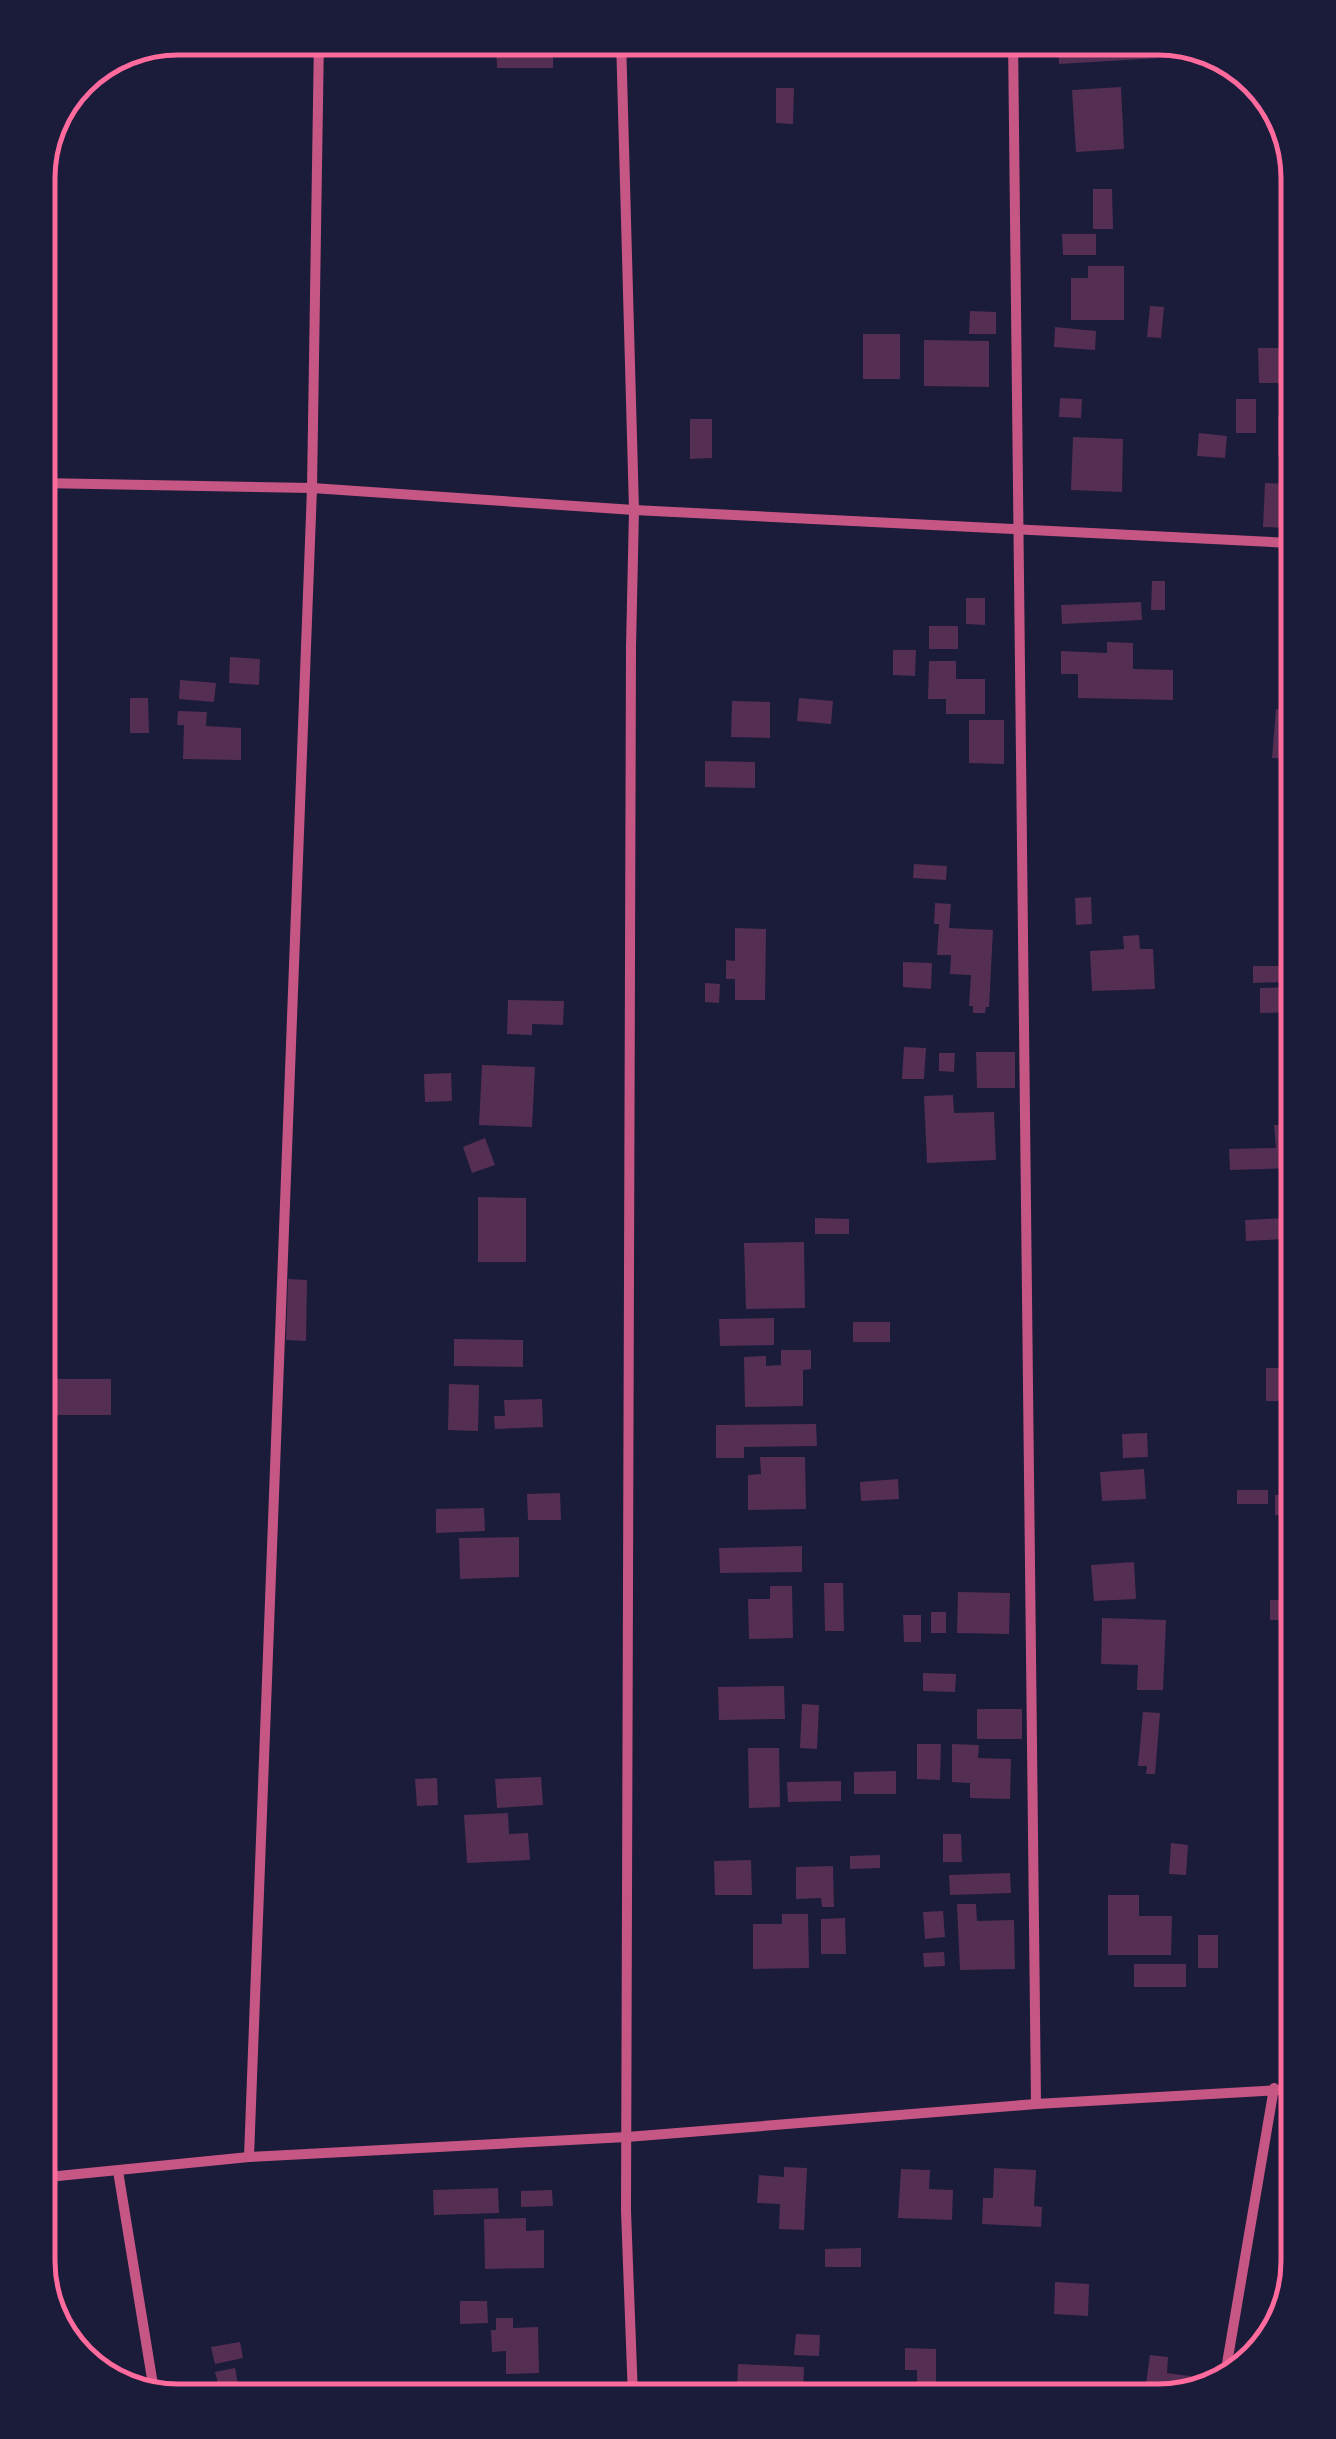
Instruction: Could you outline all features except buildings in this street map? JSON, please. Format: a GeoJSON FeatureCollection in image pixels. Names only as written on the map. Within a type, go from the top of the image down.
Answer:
{"type":"FeatureCollection","features":[{"type":"Feature","properties":{"kind":"street"},"geometry":{"type":"LineString","coordinates":[[249,2156],[312,488],[320,55]]}},
{"type":"Feature","properties":{"kind":"street"},"geometry":{"type":"LineString","coordinates":[[621,55],[634,510],[626,2211],[632,2384]]}},
{"type":"Feature","properties":{"kind":"street"},"geometry":{"type":"LineString","coordinates":[[1014,55],[1036,2104]]}},
{"type":"Feature","properties":{"kind":"street"},"geometry":{"type":"LineString","coordinates":[[55,483],[312,488],[634,510],[1281,542]]}},
{"type":"Feature","properties":{"kind":"street"},"geometry":{"type":"LineString","coordinates":[[1227,2363],[1274,2088]]}},
{"type":"Feature","properties":{"kind":"street"},"geometry":{"type":"LineString","coordinates":[[55,2177],[249,2156],[627,2137],[1281,2088]]}},
{"type":"Feature","properties":{"kind":"street"},"geometry":{"type":"LineString","coordinates":[[118,2170],[153,2382]]}}]}
